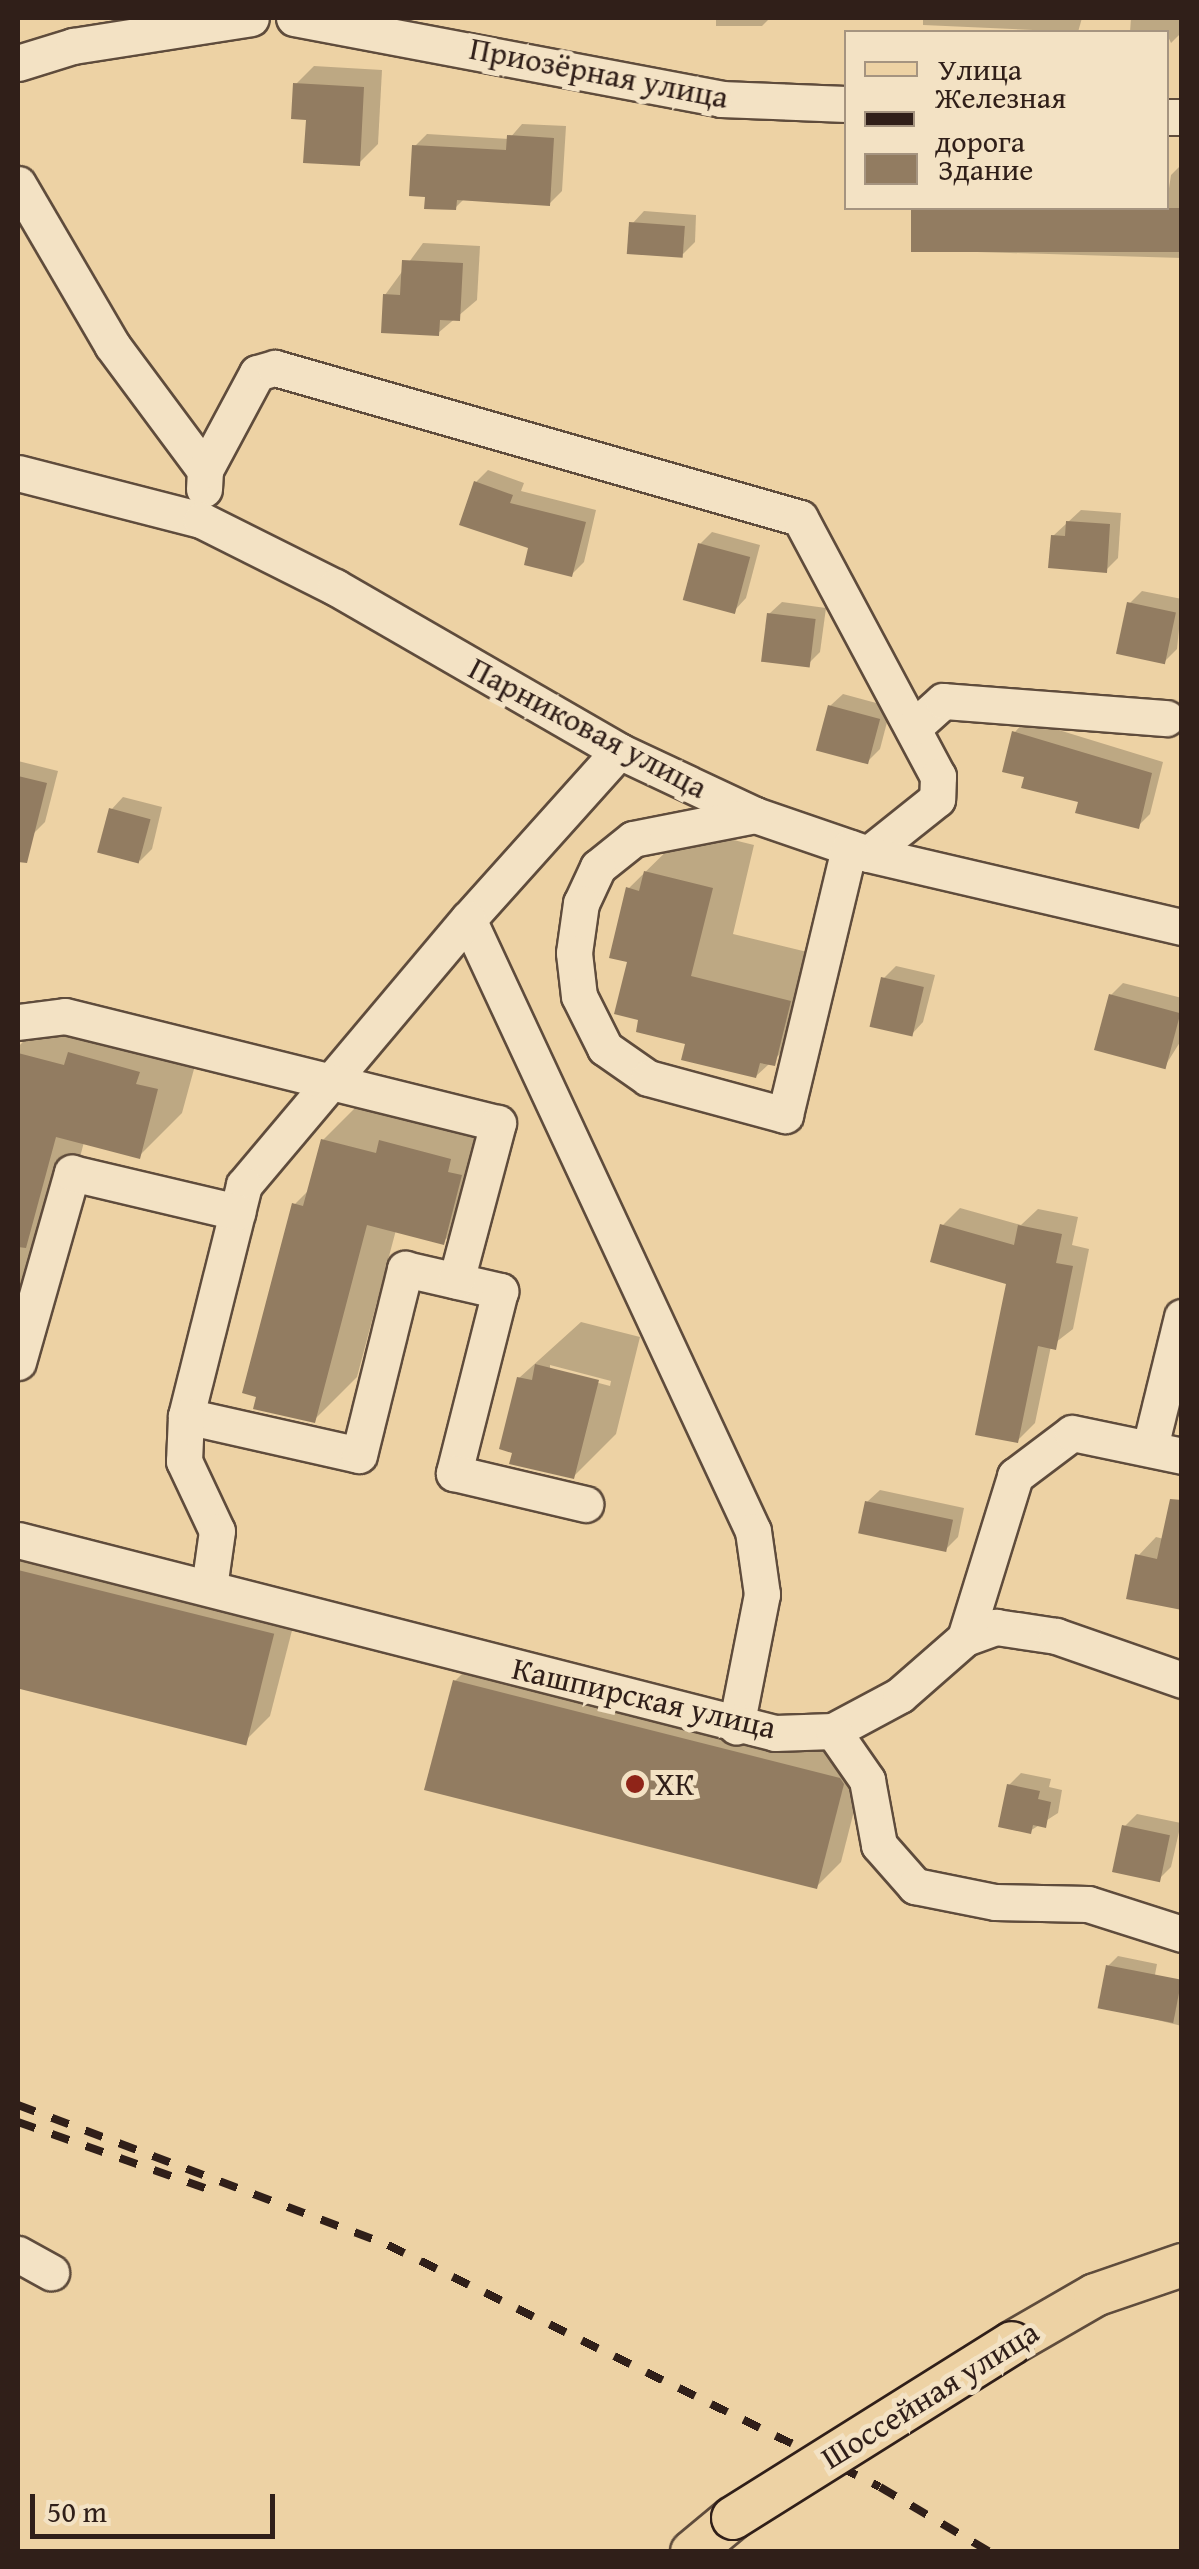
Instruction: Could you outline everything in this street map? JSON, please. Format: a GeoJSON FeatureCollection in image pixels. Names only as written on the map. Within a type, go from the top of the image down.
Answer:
{"type":"FeatureCollection","features":[{"type":"Feature","properties":{"kind":"main road","name":"Шоссейная улица"},"geometry":{"type":"LineString","coordinates":[[692,2552],[733,2518],[1012,2343],[1095,2295],[1182,2265]]}},
{"type":"Feature","properties":{"kind":"street"},"geometry":{"type":"LineString","coordinates":[[18,63],[73,46],[251,18]]}},
{"type":"Feature","properties":{"kind":"street","name":"Приозёрная улица"},"geometry":{"type":"LineString","coordinates":[[294,18],[720,99],[844,104]]}},
{"type":"Feature","properties":{"kind":"street"},"geometry":{"type":"LineString","coordinates":[[18,184],[112,345],[205,470]]}},
{"type":"Feature","properties":{"kind":"street"},"geometry":{"type":"LineString","coordinates":[[201,520],[205,470],[256,373],[275,368],[800,518],[938,776],[937,799],[858,851],[785,1115],[648,1078],[605,1048],[579,996],[574,953],[581,903],[598,867],[633,838],[755,815]]}},
{"type":"Feature","properties":{"kind":"street","name":"Парниковая улица"},"geometry":{"type":"LineString","coordinates":[[18,472],[201,520],[335,588],[619,751],[755,815],[858,851],[1182,927]]}},
{"type":"Feature","properties":{"kind":"street"},"geometry":{"type":"LineString","coordinates":[[914,727],[943,701],[1166,718]]}},
{"type":"Feature","properties":{"kind":"street"},"geometry":{"type":"LineString","coordinates":[[209,1587],[216,1531],[184,1460],[186,1416],[244,1184],[468,919],[619,751]]}},
{"type":"Feature","properties":{"kind":"street"},"geometry":{"type":"LineString","coordinates":[[468,919],[753,1531],[762,1594],[736,1726]]}},
{"type":"Feature","properties":{"kind":"street"},"geometry":{"type":"LineString","coordinates":[[18,1022],[65,1016],[498,1122],[456,1281]]}},
{"type":"Feature","properties":{"kind":"street"},"geometry":{"type":"LineString","coordinates":[[18,1362],[72,1173],[237,1212]]}},
{"type":"Feature","properties":{"kind":"street"},"geometry":{"type":"LineString","coordinates":[[186,1416],[359,1456],[406,1268],[500,1292],[454,1473],[584,1504]]}},
{"type":"Feature","properties":{"kind":"street"},"geometry":{"type":"LineString","coordinates":[[964,1638],[1015,1476],[1072,1433],[1166,1452],[1182,1317]]}},
{"type":"Feature","properties":{"kind":"street","name":"Кашпирская улица"},"geometry":{"type":"LineString","coordinates":[[18,1540],[736,1726],[775,1733],[833,1731]]}},
{"type":"Feature","properties":{"kind":"street"},"geometry":{"type":"LineString","coordinates":[[1182,1680],[1056,1636],[996,1627],[964,1638],[900,1695],[833,1731],[867,1780],[879,1845],[915,1886],[996,1902],[1088,1904],[1182,1934]]}},
{"type":"Feature","properties":{"kind":"street"},"geometry":{"type":"LineString","coordinates":[[18,2254],[50,2272]]}},
{"type":"Feature","properties":{"kind":"building"},"geometry":{"type":"Polygon","coordinates":[[[293,83],[364,87],[360,166],[303,163],[306,120],[291,119],[293,83]]]}},
{"type":"Feature","properties":{"kind":"building"},"geometry":{"type":"Polygon","coordinates":[[[507,135],[554,138],[550,206],[457,200],[456,210],[424,209],[425,197],[409,196],[412,145],[506,150],[507,135]]]}},
{"type":"Feature","properties":{"kind":"building"},"geometry":{"type":"Polygon","coordinates":[[[1182,208],[1182,252],[911,252],[911,210],[1182,208]]]}},
{"type":"Feature","properties":{"kind":"building"},"geometry":{"type":"Polygon","coordinates":[[[629,222],[685,226],[683,258],[627,254],[629,222]]]}},
{"type":"Feature","properties":{"kind":"building"},"geometry":{"type":"Polygon","coordinates":[[[402,260],[463,263],[460,321],[440,320],[439,336],[381,333],[383,294],[400,295],[402,260]]]}},
{"type":"Feature","properties":{"kind":"building"},"geometry":{"type":"Polygon","coordinates":[[[474,481],[513,495],[510,503],[586,522],[572,577],[524,565],[528,548],[459,525],[474,481]]]}},
{"type":"Feature","properties":{"kind":"building"},"geometry":{"type":"Polygon","coordinates":[[[1066,521],[1110,524],[1107,573],[1048,568],[1051,535],[1065,536],[1066,521]]]}},
{"type":"Feature","properties":{"kind":"building"},"geometry":{"type":"Polygon","coordinates":[[[698,543],[750,557],[735,614],[683,600],[698,543]]]}},
{"type":"Feature","properties":{"kind":"building"},"geometry":{"type":"Polygon","coordinates":[[[1127,602],[1176,612],[1165,664],[1116,654],[1127,602]]]}},
{"type":"Feature","properties":{"kind":"building"},"geometry":{"type":"Polygon","coordinates":[[[767,613],[816,619],[810,668],[761,662],[767,613]]]}},
{"type":"Feature","properties":{"kind":"building"},"geometry":{"type":"Polygon","coordinates":[[[828,705],[880,719],[868,764],[816,750],[828,705]]]}},
{"type":"Feature","properties":{"kind":"building"},"geometry":{"type":"Polygon","coordinates":[[[1012,731],[1152,773],[1139,829],[1075,813],[1078,802],[1021,788],[1024,777],[1002,772],[1012,731]]]}},
{"type":"Feature","properties":{"kind":"building"},"geometry":{"type":"Polygon","coordinates":[[[18,776],[47,783],[27,863],[18,862],[18,776]]]}},
{"type":"Feature","properties":{"kind":"building"},"geometry":{"type":"Polygon","coordinates":[[[109,808],[151,819],[139,864],[97,852],[109,808]]]}},
{"type":"Feature","properties":{"kind":"building"},"geometry":{"type":"Polygon","coordinates":[[[644,871],[713,888],[691,976],[791,1001],[775,1066],[760,1063],[756,1078],[681,1060],[685,1044],[636,1032],[638,1020],[614,1014],[627,962],[609,958],[626,887],[639,891],[644,871]]]}},
{"type":"Feature","properties":{"kind":"building"},"geometry":{"type":"Polygon","coordinates":[[[881,977],[924,987],[912,1037],[870,1027],[881,977]]]}},
{"type":"Feature","properties":{"kind":"building"},"geometry":{"type":"Polygon","coordinates":[[[1109,994],[1180,1013],[1165,1069],[1094,1050],[1109,994]]]}},
{"type":"Feature","properties":{"kind":"building"},"geometry":{"type":"Polygon","coordinates":[[[68,1052],[140,1072],[136,1084],[158,1089],[140,1159],[56,1137],[26,1248],[18,1247],[18,1053],[64,1065],[68,1052]]]}},
{"type":"Feature","properties":{"kind":"building"},"geometry":{"type":"Polygon","coordinates":[[[321,1139],[376,1153],[379,1140],[451,1159],[448,1172],[462,1175],[444,1245],[367,1225],[315,1423],[253,1409],[256,1397],[242,1393],[292,1203],[303,1206],[321,1139]]]}},
{"type":"Feature","properties":{"kind":"building"},"geometry":{"type":"Polygon","coordinates":[[[940,1224],[1014,1245],[1018,1225],[1062,1234],[1056,1263],[1073,1266],[1056,1350],[1038,1346],[1018,1443],[975,1435],[1006,1284],[930,1262],[940,1224]]]}},
{"type":"Feature","properties":{"kind":"building"},"geometry":{"type":"Polygon","coordinates":[[[535,1364],[599,1380],[574,1479],[509,1464],[512,1453],[499,1449],[517,1377],[532,1380],[535,1364]]]}},
{"type":"Feature","properties":{"kind":"building"},"geometry":{"type":"Polygon","coordinates":[[[1170,1499],[1182,1500],[1182,1610],[1126,1599],[1135,1554],[1157,1559],[1170,1499]]]}},
{"type":"Feature","properties":{"kind":"building"},"geometry":{"type":"Polygon","coordinates":[[[865,1501],[953,1520],[946,1552],[858,1533],[865,1501]]]}},
{"type":"Feature","properties":{"kind":"building"},"geometry":{"type":"Polygon","coordinates":[[[18,1570],[274,1634],[246,1745],[18,1689],[18,1570]]]}},
{"type":"Feature","properties":{"kind":"building","name":"ХК"},"geometry":{"type":"Polygon","coordinates":[[[453,1680],[840,1778],[844,1784],[817,1889],[424,1790],[453,1680]]]}},
{"type":"Feature","properties":{"kind":"building"},"geometry":{"type":"Polygon","coordinates":[[[1007,1784],[1040,1791],[1038,1799],[1051,1802],[1046,1828],[1033,1825],[1031,1834],[998,1827],[1007,1784]]]}},
{"type":"Feature","properties":{"kind":"building"},"geometry":{"type":"Polygon","coordinates":[[[1122,1825],[1170,1835],[1160,1882],[1112,1872],[1122,1825]]]}},
{"type":"Feature","properties":{"kind":"building"},"geometry":{"type":"Polygon","coordinates":[[[1106,1965],[1182,1980],[1173,2023],[1098,2008],[1106,1965]]]}},
{"type":"Feature","properties":{"kind":"railway"},"geometry":{"type":"LineString","coordinates":[[18,2105],[388,2245],[880,2487],[990,2552]]}},
{"type":"Feature","properties":{"kind":"railway"},"geometry":{"type":"LineString","coordinates":[[18,2122],[216,2192]]}},
{"type":"Feature","properties":{"kind":"place","name":"ХК"},"geometry":{"type":"Point","coordinates":[635,1784]}}]}
